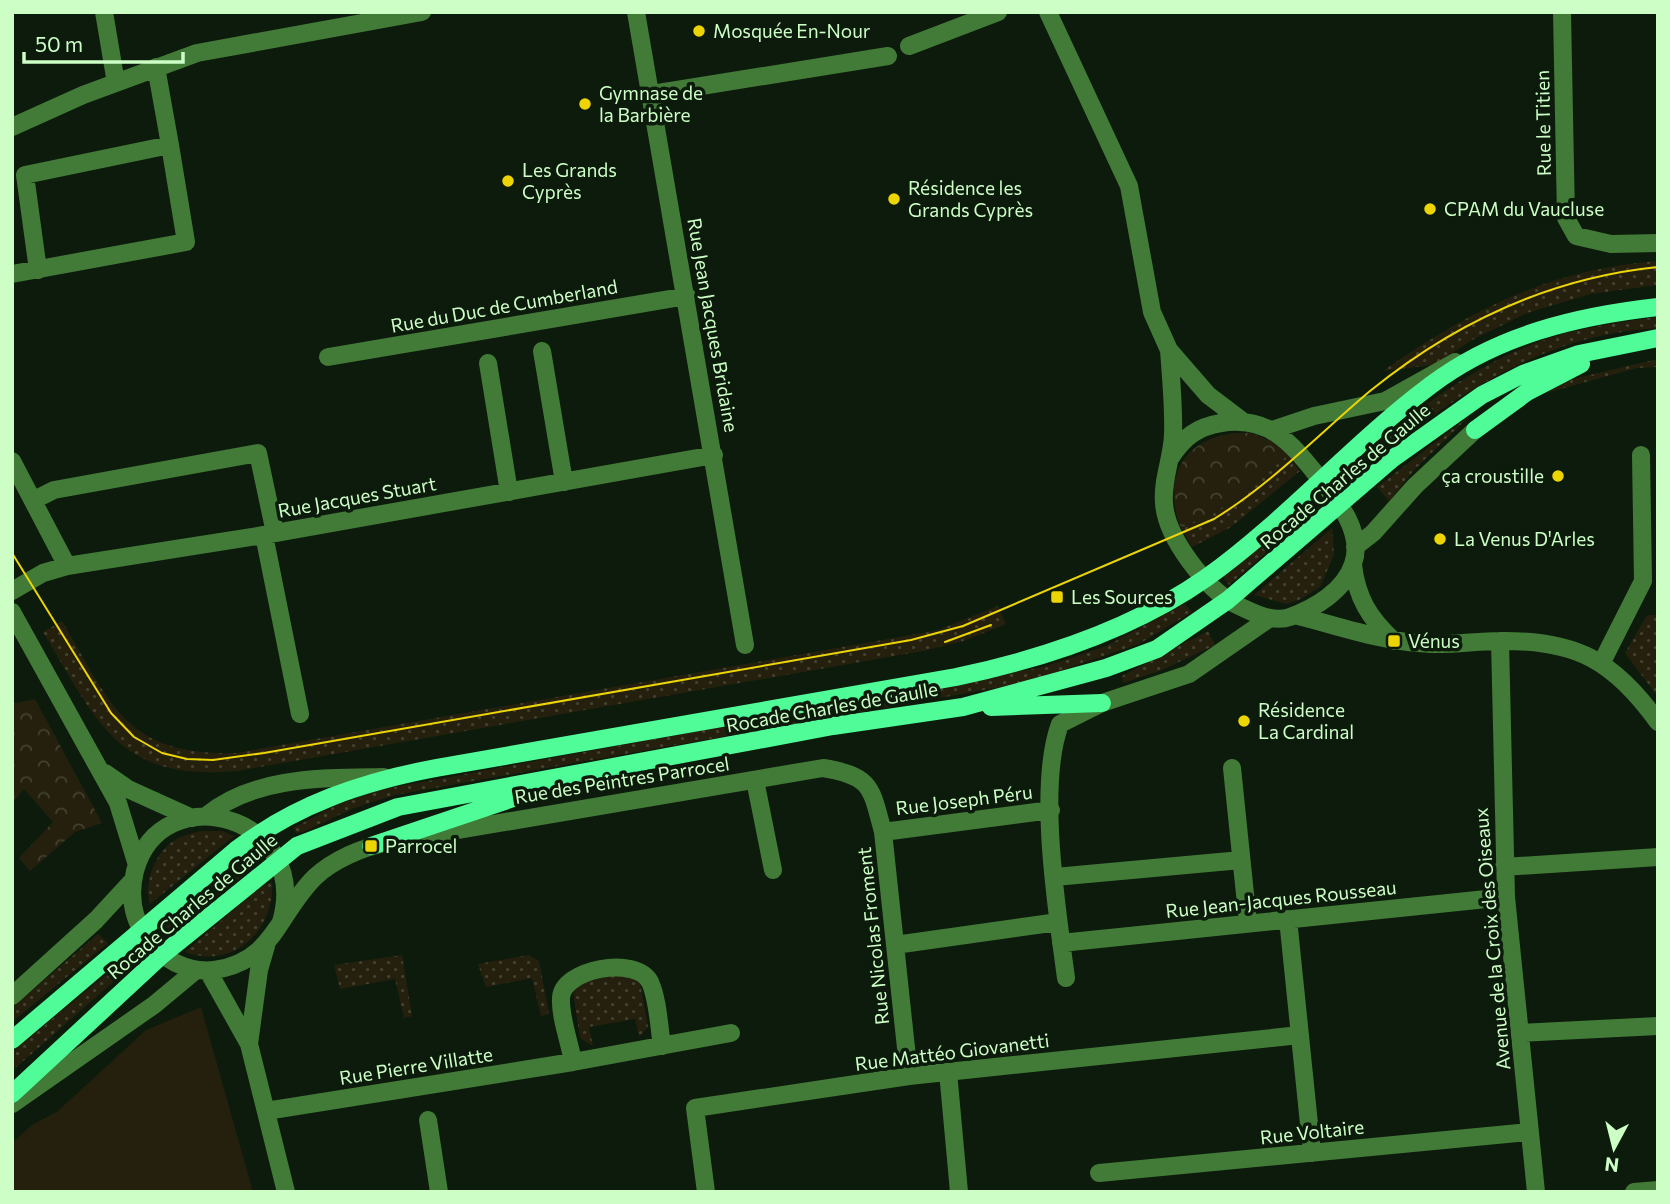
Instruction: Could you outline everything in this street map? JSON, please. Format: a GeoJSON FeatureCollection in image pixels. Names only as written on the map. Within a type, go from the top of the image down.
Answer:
{"type":"FeatureCollection","features":[{"type":"Feature","properties":{"kind":"main road","name":"Rocade Charles de Gaulle"},"geometry":{"type":"LineString","coordinates":[[12,1040],[258,833],[315,802],[388,777],[995,669],[1049,652],[1124,623],[1205,578],[1432,384],[1480,356],[1533,332],[1594,314],[1658,307]]}},
{"type":"Feature","properties":{"kind":"main road","name":"Rocade Charles de Gaulle"},"geometry":{"type":"LineString","coordinates":[[12,1094],[162,955],[297,846],[398,807],[596,769],[963,707],[1050,686],[1157,649],[1228,600],[1392,459],[1482,395],[1523,374],[1579,354],[1658,338]]}},
{"type":"Feature","properties":{"kind":"main road"},"geometry":{"type":"LineString","coordinates":[[1475,430],[1527,392],[1558,375],[1633,343]]}},
{"type":"Feature","properties":{"kind":"main road"},"geometry":{"type":"LineString","coordinates":[[963,707],[1102,703]]}},
{"type":"Feature","properties":{"kind":"main road"},"geometry":{"type":"LineString","coordinates":[[371,846],[596,769]]}},
{"type":"Feature","properties":{"kind":"street"},"geometry":{"type":"LineString","coordinates":[[104,12],[116,83]]}},
{"type":"Feature","properties":{"kind":"street"},"geometry":{"type":"LineString","coordinates":[[12,127],[116,83],[197,53],[422,12]]}},
{"type":"Feature","properties":{"kind":"street","name":"Rue Jean Jacques Bridaine"},"geometry":{"type":"LineString","coordinates":[[636,12],[745,645]]}},
{"type":"Feature","properties":{"kind":"street"},"geometry":{"type":"LineString","coordinates":[[909,46],[998,12]]}},
{"type":"Feature","properties":{"kind":"street","name":"Rue le Titien"},"geometry":{"type":"LineString","coordinates":[[1562,12],[1566,218],[1576,236],[1611,244],[1658,243]]}},
{"type":"Feature","properties":{"kind":"street"},"geometry":{"type":"LineString","coordinates":[[1050,13],[1129,186],[1152,312],[1169,350],[1208,395],[1241,420],[1272,430],[1299,453],[1340,504],[1354,556],[1356,589],[1374,623],[1394,641]]}},
{"type":"Feature","properties":{"kind":"street"},"geometry":{"type":"LineString","coordinates":[[652,94],[888,56]]}},
{"type":"Feature","properties":{"kind":"street"},"geometry":{"type":"LineString","coordinates":[[12,274],[186,242],[156,67]]}},
{"type":"Feature","properties":{"kind":"street"},"geometry":{"type":"LineString","coordinates":[[38,270],[25,175],[170,145]]}},
{"type":"Feature","properties":{"kind":"street","name":"Rue du Duc de Cumberland"},"geometry":{"type":"LineString","coordinates":[[328,357],[687,296]]}},
{"type":"Feature","properties":{"kind":"street"},"geometry":{"type":"LineString","coordinates":[[1272,430],[1314,416],[1385,401],[1484,346],[1533,332]]}},
{"type":"Feature","properties":{"kind":"street"},"geometry":{"type":"LineString","coordinates":[[1169,350],[1173,434],[1164,486],[1166,521],[1173,537],[1205,578],[1228,600],[1270,618],[1284,619],[1319,604],[1345,579],[1354,556],[1415,486],[1475,430]]}},
{"type":"Feature","properties":{"kind":"street"},"geometry":{"type":"LineString","coordinates":[[542,351],[564,482]]}},
{"type":"Feature","properties":{"kind":"street"},"geometry":{"type":"LineString","coordinates":[[488,363],[509,492]]}},
{"type":"Feature","properties":{"kind":"street"},"geometry":{"type":"LineString","coordinates":[[1171,457],[1180,444],[1201,427],[1241,420]]}},
{"type":"Feature","properties":{"kind":"street"},"geometry":{"type":"LineString","coordinates":[[34,500],[54,490],[258,453],[300,714]]}},
{"type":"Feature","properties":{"kind":"street","name":"Rue Jacques Stuart"},"geometry":{"type":"LineString","coordinates":[[12,591],[43,573],[67,566],[270,534],[714,455]]}},
{"type":"Feature","properties":{"kind":"street"},"geometry":{"type":"LineString","coordinates":[[1602,662],[1650,581],[1641,455]]}},
{"type":"Feature","properties":{"kind":"street"},"geometry":{"type":"LineString","coordinates":[[12,461],[67,566]]}},
{"type":"Feature","properties":{"kind":"street"},"geometry":{"type":"LineString","coordinates":[[12,612],[118,803],[135,872],[133,905],[141,929],[162,955],[202,970],[229,968],[249,959],[266,946]]}},
{"type":"Feature","properties":{"kind":"street"},"geometry":{"type":"LineString","coordinates":[[1295,615],[1370,638],[1394,641],[1433,644],[1500,641],[1564,647],[1602,662],[1637,693],[1658,722]]}},
{"type":"Feature","properties":{"kind":"street"},"geometry":{"type":"LineString","coordinates":[[1066,978],[1058,922],[1051,810],[1052,746],[1060,724],[1102,703],[1189,674],[1270,618]]}},
{"type":"Feature","properties":{"kind":"street","name":"Avenue de la Croix des Oiseaux"},"geometry":{"type":"LineString","coordinates":[[1500,641],[1504,867],[1536,1192]]}},
{"type":"Feature","properties":{"kind":"street","name":"Rue des Peintres Parrocel"},"geometry":{"type":"LineString","coordinates":[[266,946],[316,876],[371,846],[466,827],[823,768],[854,773],[873,793]]}},
{"type":"Feature","properties":{"kind":"street"},"geometry":{"type":"LineString","coordinates":[[1232,768],[1248,923]]}},
{"type":"Feature","properties":{"kind":"street"},"geometry":{"type":"LineString","coordinates":[[101,769],[128,789],[199,817]]}},
{"type":"Feature","properties":{"kind":"street"},"geometry":{"type":"LineString","coordinates":[[199,817],[221,803],[270,787],[315,779],[388,777]]}},
{"type":"Feature","properties":{"kind":"street"},"geometry":{"type":"LineString","coordinates":[[755,780],[773,870]]}},
{"type":"Feature","properties":{"kind":"street","name":"Rue Nicolas Froment"},"geometry":{"type":"LineString","coordinates":[[873,793],[883,832],[909,1076]]}},
{"type":"Feature","properties":{"kind":"street","name":"Rue Joseph Péru"},"geometry":{"type":"LineString","coordinates":[[883,832],[1051,810]]}},
{"type":"Feature","properties":{"kind":"street"},"geometry":{"type":"LineString","coordinates":[[12,996],[96,919],[135,872],[159,835],[174,824],[199,817],[225,817],[258,833],[278,859],[286,890],[281,922]]}},
{"type":"Feature","properties":{"kind":"street"},"geometry":{"type":"LineString","coordinates":[[1504,867],[1658,857]]}},
{"type":"Feature","properties":{"kind":"street"},"geometry":{"type":"LineString","coordinates":[[1055,877],[1241,860]]}},
{"type":"Feature","properties":{"kind":"street","name":"Rue Jean-Jacques Rousseau"},"geometry":{"type":"LineString","coordinates":[[1061,943],[1506,897]]}},
{"type":"Feature","properties":{"kind":"street"},"geometry":{"type":"LineString","coordinates":[[1289,919],[1312,1153]]}},
{"type":"Feature","properties":{"kind":"street"},"geometry":{"type":"LineString","coordinates":[[895,946],[1058,922]]}},
{"type":"Feature","properties":{"kind":"street"},"geometry":{"type":"LineString","coordinates":[[250,1044],[259,970],[266,946]]}},
{"type":"Feature","properties":{"kind":"street"},"geometry":{"type":"LineString","coordinates":[[573,1062],[561,997],[565,986],[575,977],[620,966],[637,968],[650,981],[662,1045]]}},
{"type":"Feature","properties":{"kind":"street"},"geometry":{"type":"LineString","coordinates":[[202,970],[250,1044],[286,1192]]}},
{"type":"Feature","properties":{"kind":"street"},"geometry":{"type":"LineString","coordinates":[[12,1104],[202,970]]}},
{"type":"Feature","properties":{"kind":"street"},"geometry":{"type":"LineString","coordinates":[[1520,1033],[1658,1026]]}},
{"type":"Feature","properties":{"kind":"street","name":"Rue Pierre Villatte"},"geometry":{"type":"LineString","coordinates":[[266,1111],[573,1062],[731,1033]]}},
{"type":"Feature","properties":{"kind":"street","name":"Rue Mattéo Giovanetti"},"geometry":{"type":"LineString","coordinates":[[706,1192],[695,1108],[909,1076],[1300,1035]]}},
{"type":"Feature","properties":{"kind":"street"},"geometry":{"type":"LineString","coordinates":[[948,1072],[959,1192]]}},
{"type":"Feature","properties":{"kind":"street"},"geometry":{"type":"LineString","coordinates":[[428,1120],[439,1192]]}},
{"type":"Feature","properties":{"kind":"street","name":"Rue Voltaire"},"geometry":{"type":"LineString","coordinates":[[1099,1173],[1529,1132]]}},
{"type":"Feature","properties":{"kind":"street"},"geometry":{"type":"LineString","coordinates":[[1634,1192],[1658,1190]]}},
{"type":"Feature","properties":{"kind":"green space"},"geometry":{"type":"Polygon","coordinates":[[[1658,261],[1658,285],[1591,294],[1527,313],[1472,340],[1434,365],[1383,371],[1447,329],[1513,296],[1582,273],[1658,261]]]}},
{"type":"Feature","properties":{"kind":"green space"},"geometry":{"type":"Polygon","coordinates":[[[1658,317],[1658,328],[1614,333],[1573,343],[1535,357],[1462,396],[1360,471],[1354,463],[1451,387],[1505,356],[1563,334],[1658,317]]]}},
{"type":"Feature","properties":{"kind":"green space"},"geometry":{"type":"Polygon","coordinates":[[[1658,359],[1658,367],[1637,368],[1546,393],[1564,381],[1658,359]]]}},
{"type":"Feature","properties":{"kind":"green space"},"geometry":{"type":"Polygon","coordinates":[[[1472,414],[1415,469],[1389,501],[1377,487],[1472,414]]]}},
{"type":"Feature","properties":{"kind":"green space"},"geometry":{"type":"Polygon","coordinates":[[[1251,433],[1276,443],[1288,455],[1231,503],[1181,528],[1175,507],[1174,489],[1177,472],[1185,458],[1212,439],[1230,434],[1251,433]]]}},
{"type":"Feature","properties":{"kind":"green space"},"geometry":{"type":"Polygon","coordinates":[[[1288,455],[1300,471],[1231,527],[1192,547],[1181,528],[1231,503],[1288,455]]]}},
{"type":"Feature","properties":{"kind":"green space"},"geometry":{"type":"Polygon","coordinates":[[[1312,502],[1319,507],[1229,585],[1223,577],[1312,502]]]}},
{"type":"Feature","properties":{"kind":"green space"},"geometry":{"type":"Polygon","coordinates":[[[1332,528],[1334,555],[1320,587],[1299,600],[1286,604],[1254,595],[1332,528]]]}},
{"type":"Feature","properties":{"kind":"green space"},"geometry":{"type":"Polygon","coordinates":[[[1185,604],[1192,612],[1139,644],[1024,683],[395,795],[354,808],[303,832],[296,833],[293,828],[339,804],[379,790],[1043,667],[1106,646],[1185,604]]]}},
{"type":"Feature","properties":{"kind":"green space"},"geometry":{"type":"Polygon","coordinates":[[[998,606],[1006,624],[963,641],[923,651],[237,771],[196,772],[164,766],[137,755],[115,739],[96,718],[43,632],[62,621],[110,700],[126,720],[145,735],[169,745],[199,752],[236,753],[938,630],[998,606]]]}},
{"type":"Feature","properties":{"kind":"green space"},"geometry":{"type":"Polygon","coordinates":[[[1647,615],[1658,615],[1658,697],[1625,653],[1647,615]]]}},
{"type":"Feature","properties":{"kind":"green space"},"geometry":{"type":"Polygon","coordinates":[[[1208,631],[1215,645],[1162,670],[1123,683],[1122,676],[1208,631]]]}},
{"type":"Feature","properties":{"kind":"green space"},"geometry":{"type":"Polygon","coordinates":[[[35,699],[102,823],[75,832],[30,871],[19,858],[53,822],[24,789],[12,803],[12,704],[35,699]]]}},
{"type":"Feature","properties":{"kind":"green space"},"geometry":{"type":"Polygon","coordinates":[[[199,831],[222,831],[234,836],[150,904],[150,876],[163,850],[182,836],[199,831]]]}},
{"type":"Feature","properties":{"kind":"green space"},"geometry":{"type":"Polygon","coordinates":[[[247,855],[255,866],[171,933],[164,926],[247,855]]]}},
{"type":"Feature","properties":{"kind":"green space"},"geometry":{"type":"Polygon","coordinates":[[[272,882],[267,916],[248,942],[220,955],[203,956],[185,952],[263,885],[272,882]]]}},
{"type":"Feature","properties":{"kind":"green space"},"geometry":{"type":"Polygon","coordinates":[[[98,934],[108,943],[12,1022],[12,1008],[98,934]]]}},
{"type":"Feature","properties":{"kind":"green space"},"geometry":{"type":"Polygon","coordinates":[[[402,955],[412,1016],[404,1018],[395,979],[340,989],[334,965],[402,955]]]}},
{"type":"Feature","properties":{"kind":"green space"},"geometry":{"type":"Polygon","coordinates":[[[529,955],[539,961],[549,1014],[541,1016],[532,978],[486,987],[478,964],[529,955]]]}},
{"type":"Feature","properties":{"kind":"green space"},"geometry":{"type":"Polygon","coordinates":[[[122,962],[128,969],[12,1071],[12,1052],[122,962]]]}},
{"type":"Feature","properties":{"kind":"green space"},"geometry":{"type":"Polygon","coordinates":[[[623,974],[640,982],[648,1027],[639,1037],[635,1019],[589,1027],[593,1046],[580,1038],[573,991],[582,982],[623,974]]]}},
{"type":"Feature","properties":{"kind":"green space"},"geometry":{"type":"Polygon","coordinates":[[[201,1007],[253,1192],[12,1192],[12,1143],[32,1125],[58,1111],[146,1030],[201,1007]]]}},
{"type":"Feature","properties":{"kind":"tram line"},"geometry":{"type":"LineString","coordinates":[[12,553],[111,713],[134,737],[162,753],[187,759],[213,760],[264,753],[911,640],[963,626],[1214,519],[1275,474],[1370,391],[1435,344],[1470,325],[1542,293],[1579,281],[1658,267]]}},
{"type":"Feature","properties":{"kind":"tram line"},"geometry":{"type":"LineString","coordinates":[[945,642],[991,625]]}},
{"type":"Feature","properties":{"kind":"place","name":"Mosquée En-Nour"},"geometry":{"type":"Point","coordinates":[699,31]}},
{"type":"Feature","properties":{"kind":"place","name":"Gymnase de la Barbière"},"geometry":{"type":"Point","coordinates":[585,104]}},
{"type":"Feature","properties":{"kind":"place","name":"Les Grands Cyprès"},"geometry":{"type":"Point","coordinates":[508,181]}},
{"type":"Feature","properties":{"kind":"place","name":"Résidence les Grands Cyprès"},"geometry":{"type":"Point","coordinates":[894,199]}},
{"type":"Feature","properties":{"kind":"place","name":"CPAM du Vaucluse"},"geometry":{"type":"Point","coordinates":[1430,209]}},
{"type":"Feature","properties":{"kind":"place","name":"ça croustille"},"geometry":{"type":"Point","coordinates":[1558,476]}},
{"type":"Feature","properties":{"kind":"place","name":"La Venus D'Arles"},"geometry":{"type":"Point","coordinates":[1440,539]}},
{"type":"Feature","properties":{"kind":"place","name":"Les Sources"},"geometry":{"type":"Point","coordinates":[1057,597]}},
{"type":"Feature","properties":{"kind":"place","name":"Vénus"},"geometry":{"type":"Point","coordinates":[1394,641]}},
{"type":"Feature","properties":{"kind":"place","name":"Résidence La Cardinal"},"geometry":{"type":"Point","coordinates":[1244,721]}},
{"type":"Feature","properties":{"kind":"place","name":"Parrocel"},"geometry":{"type":"Point","coordinates":[371,846]}}]}
